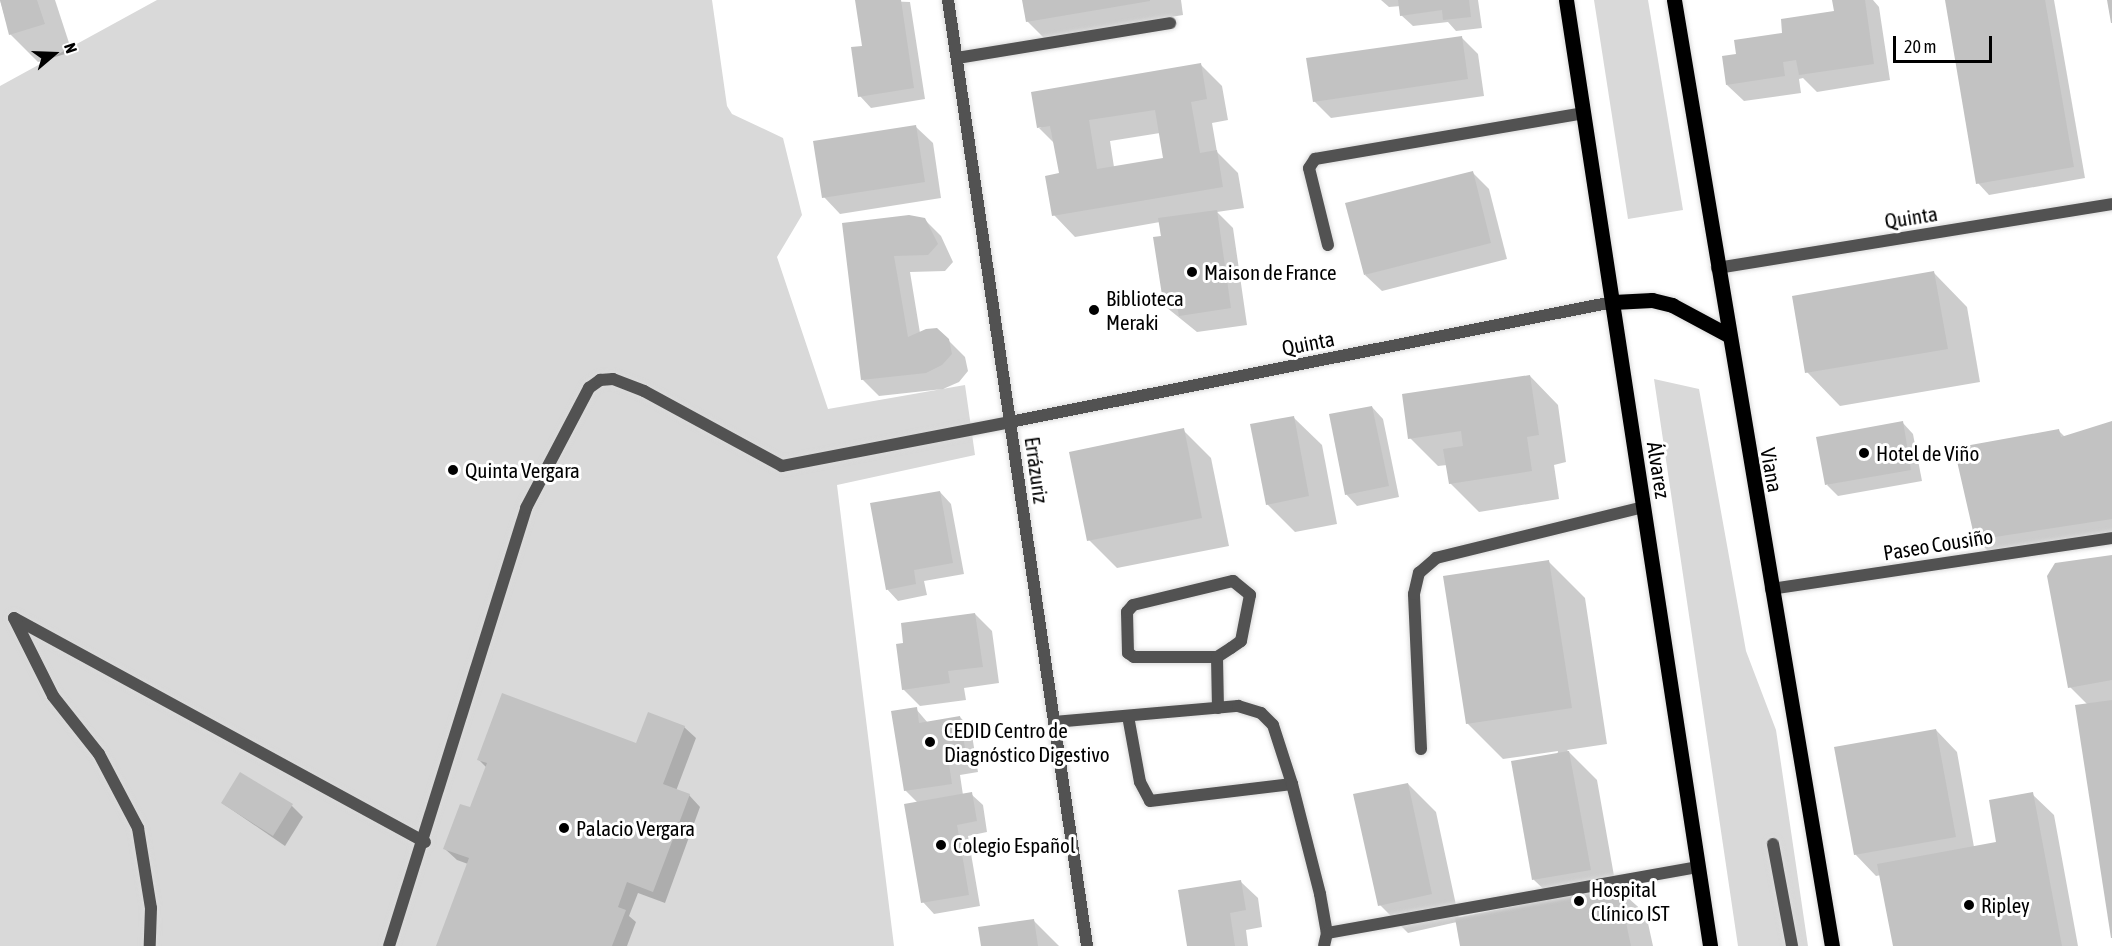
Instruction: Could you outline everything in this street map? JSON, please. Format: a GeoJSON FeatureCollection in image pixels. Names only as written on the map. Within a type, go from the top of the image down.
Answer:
{"type":"FeatureCollection","features":[{"type":"Feature","properties":{"kind":"main road","name":"Álvarez"},"geometry":{"type":"LineString","coordinates":[[1566,0],[1710,946]]}},
{"type":"Feature","properties":{"kind":"main road","name":"Viana"},"geometry":{"type":"LineString","coordinates":[[1674,0],[1771,589],[1794,703],[1832,946]]}},
{"type":"Feature","properties":{"kind":"main road"},"geometry":{"type":"LineString","coordinates":[[1612,302],[1652,300],[1672,304],[1728,335]]}},
{"type":"Feature","properties":{"kind":"street","name":"Errázuriz"},"geometry":{"type":"LineString","coordinates":[[948,0],[1087,946]]}},
{"type":"Feature","properties":{"kind":"street"},"geometry":{"type":"LineString","coordinates":[[957,58],[1170,22]]}},
{"type":"Feature","properties":{"kind":"street"},"geometry":{"type":"LineString","coordinates":[[1328,245],[1309,168],[1315,159],[1584,113]]}},
{"type":"Feature","properties":{"kind":"street","name":"Quinta"},"geometry":{"type":"LineString","coordinates":[[1717,268],[2112,204]]}},
{"type":"Feature","properties":{"kind":"street","name":"Quinta"},"geometry":{"type":"LineString","coordinates":[[425,842],[526,508],[589,388],[600,380],[613,379],[644,391],[782,466],[1612,302]]}},
{"type":"Feature","properties":{"kind":"street"},"geometry":{"type":"LineString","coordinates":[[1421,749],[1414,594],[1419,573],[1436,558],[1644,507]]}},
{"type":"Feature","properties":{"kind":"street","name":"Paseo Cousiño"},"geometry":{"type":"LineString","coordinates":[[1771,589],[2112,538]]}},
{"type":"Feature","properties":{"kind":"street"},"geometry":{"type":"LineString","coordinates":[[1233,581],[1250,595],[1241,641],[1216,657],[1134,657],[1125,646],[1127,612],[1141,601],[1233,581]]}},
{"type":"Feature","properties":{"kind":"street"},"geometry":{"type":"LineString","coordinates":[[150,946],[152,908],[138,828],[99,754],[53,696],[14,618],[425,842],[389,946]]}},
{"type":"Feature","properties":{"kind":"street"},"geometry":{"type":"LineString","coordinates":[[1216,657],[1218,708]]}},
{"type":"Feature","properties":{"kind":"street"},"geometry":{"type":"LineString","coordinates":[[1054,722],[1238,706],[1261,712],[1273,725],[1292,784],[1327,933],[1324,946]]}},
{"type":"Feature","properties":{"kind":"street"},"geometry":{"type":"LineString","coordinates":[[1128,716],[1140,782],[1150,801],[1292,784]]}},
{"type":"Feature","properties":{"kind":"street"},"geometry":{"type":"LineString","coordinates":[[1773,844],[1792,946]]}},
{"type":"Feature","properties":{"kind":"street"},"geometry":{"type":"LineString","coordinates":[[1327,933],[1698,867]]}},
{"type":"Feature","properties":{"kind":"shaded area","name":"Quinta Vergara"},"geometry":{"type":"Polygon","coordinates":[[[157,0],[712,0],[727,106],[732,114],[783,138],[802,215],[777,257],[828,409],[965,385],[975,455],[837,485],[894,946],[0,946],[0,86],[157,0]]]}},
{"type":"Feature","properties":{"kind":"shaded area"},"geometry":{"type":"Polygon","coordinates":[[[1594,0],[1648,0],[1683,210],[1628,219],[1594,0]]]}},
{"type":"Feature","properties":{"kind":"shaded area"},"geometry":{"type":"Polygon","coordinates":[[[1654,379],[1699,389],[1746,651],[1776,730],[1808,946],[1738,946],[1654,379]]]}},
{"type":"Feature","properties":{"kind":"building"},"geometry":{"type":"Polygon","coordinates":[[[0,0],[37,0],[45,24],[9,35],[0,0]]]}},
{"type":"Feature","properties":{"kind":"building"},"geometry":{"type":"Polygon","coordinates":[[[855,0],[901,0],[914,88],[858,97],[851,47],[862,46],[855,0]]]}},
{"type":"Feature","properties":{"kind":"building"},"geometry":{"type":"Polygon","coordinates":[[[1022,0],[1150,0],[1150,1],[1026,22],[1022,0]]]}},
{"type":"Feature","properties":{"kind":"building"},"geometry":{"type":"Polygon","coordinates":[[[1398,0],[1469,0],[1471,17],[1443,20],[1442,10],[1400,16],[1398,0]]]}},
{"type":"Feature","properties":{"kind":"building"},"geometry":{"type":"Polygon","coordinates":[[[1832,0],[1865,0],[1874,64],[1799,75],[1796,60],[1783,62],[1785,76],[1726,85],[1722,56],[1736,54],[1734,40],[1782,33],[1781,19],[1834,11],[1832,0]]]}},
{"type":"Feature","properties":{"kind":"building"},"geometry":{"type":"Polygon","coordinates":[[[1945,0],[2045,0],[2074,167],[1976,184],[1945,0]]]}},
{"type":"Feature","properties":{"kind":"building"},"geometry":{"type":"Polygon","coordinates":[[[2107,0],[2112,0],[2112,23],[2111,23],[2107,0]]]}},
{"type":"Feature","properties":{"kind":"building"},"geometry":{"type":"Polygon","coordinates":[[[1462,36],[1468,79],[1313,102],[1306,58],[1462,36]]]}},
{"type":"Feature","properties":{"kind":"building"},"geometry":{"type":"Polygon","coordinates":[[[1201,63],[1207,99],[1191,102],[1200,153],[1217,150],[1223,187],[1052,216],[1045,176],[1059,173],[1050,126],[1037,128],[1031,92],[1201,63]],[[1155,110],[1089,120],[1097,169],[1163,158],[1155,110]]]}},
{"type":"Feature","properties":{"kind":"building"},"geometry":{"type":"Polygon","coordinates":[[[916,125],[925,182],[822,198],[813,141],[916,125]]]}},
{"type":"Feature","properties":{"kind":"building"},"geometry":{"type":"Polygon","coordinates":[[[1473,171],[1491,243],[1364,275],[1345,203],[1473,171]]]}},
{"type":"Feature","properties":{"kind":"building","name":"Maison de France"},"geometry":{"type":"Polygon","coordinates":[[[1217,210],[1231,308],[1179,316],[1177,306],[1164,308],[1153,237],[1161,236],[1158,218],[1217,210]]]}},
{"type":"Feature","properties":{"kind":"building"},"geometry":{"type":"Polygon","coordinates":[[[909,215],[925,218],[938,244],[928,255],[894,256],[908,337],[926,329],[937,328],[949,339],[952,354],[942,365],[926,373],[861,380],[842,223],[909,215]]]}},
{"type":"Feature","properties":{"kind":"building"},"geometry":{"type":"Polygon","coordinates":[[[1934,271],[1948,349],[1805,373],[1792,296],[1934,271]]]}},
{"type":"Feature","properties":{"kind":"building"},"geometry":{"type":"Polygon","coordinates":[[[1530,375],[1539,435],[1527,437],[1532,471],[1449,484],[1443,449],[1463,446],[1461,431],[1408,439],[1402,394],[1530,375]]]}},
{"type":"Feature","properties":{"kind":"building"},"geometry":{"type":"Polygon","coordinates":[[[1372,406],[1389,486],[1345,495],[1329,414],[1372,406]]]}},
{"type":"Feature","properties":{"kind":"building"},"geometry":{"type":"Polygon","coordinates":[[[1294,416],[1309,496],[1266,505],[1250,424],[1294,416]]]}},
{"type":"Feature","properties":{"kind":"building","name":"Hotel de Viño"},"geometry":{"type":"Polygon","coordinates":[[[1903,421],[1911,470],[1825,485],[1816,437],[1903,421]]]}},
{"type":"Feature","properties":{"kind":"building"},"geometry":{"type":"Polygon","coordinates":[[[2112,421],[2112,519],[1975,540],[1954,448],[2059,429],[2061,437],[2112,421]]]}},
{"type":"Feature","properties":{"kind":"building"},"geometry":{"type":"Polygon","coordinates":[[[1184,428],[1202,518],[1087,541],[1069,452],[1184,428]]]}},
{"type":"Feature","properties":{"kind":"building"},"geometry":{"type":"Polygon","coordinates":[[[940,491],[953,563],[914,570],[916,584],[886,590],[870,503],[940,491]]]}},
{"type":"Feature","properties":{"kind":"building"},"geometry":{"type":"Polygon","coordinates":[[[2112,555],[2112,680],[2068,688],[2047,576],[2055,563],[2112,555]]]}},
{"type":"Feature","properties":{"kind":"building"},"geometry":{"type":"Polygon","coordinates":[[[1549,560],[1572,708],[1466,724],[1443,576],[1549,560]]]}},
{"type":"Feature","properties":{"kind":"building"},"geometry":{"type":"Polygon","coordinates":[[[975,613],[983,667],[948,671],[950,683],[902,690],[896,644],[903,643],[901,623],[975,613]]]}},
{"type":"Feature","properties":{"kind":"building","name":"Palacio Vergara"},"geometry":{"type":"Polygon","coordinates":[[[502,693],[636,743],[648,712],[685,726],[663,784],[690,794],[653,892],[627,882],[618,907],[626,910],[612,946],[436,946],[469,858],[443,849],[460,804],[470,807],[487,763],[477,760],[502,693]]]}},
{"type":"Feature","properties":{"kind":"building"},"geometry":{"type":"Polygon","coordinates":[[[2112,700],[2112,938],[2111,938],[2075,705],[2112,700]]]}},
{"type":"Feature","properties":{"kind":"building","name":"CEDID Centro de Diagnóstico Digestivo"},"geometry":{"type":"Polygon","coordinates":[[[917,707],[919,723],[960,716],[967,761],[949,764],[952,784],[904,791],[891,711],[917,707]]]}},
{"type":"Feature","properties":{"kind":"building"},"geometry":{"type":"Polygon","coordinates":[[[1936,729],[1956,837],[1854,855],[1834,747],[1936,729]]]}},
{"type":"Feature","properties":{"kind":"building"},"geometry":{"type":"Polygon","coordinates":[[[1569,751],[1591,870],[1532,880],[1511,761],[1569,751]]]}},
{"type":"Feature","properties":{"kind":"building"},"geometry":{"type":"Polygon","coordinates":[[[240,772],[293,804],[273,836],[221,803],[240,772]]]}},
{"type":"Feature","properties":{"kind":"building"},"geometry":{"type":"Polygon","coordinates":[[[1408,783],[1432,894],[1378,906],[1353,794],[1408,783]]]}},
{"type":"Feature","properties":{"kind":"building"},"geometry":{"type":"Polygon","coordinates":[[[972,792],[977,821],[957,825],[969,895],[921,903],[904,804],[972,792]]]}},
{"type":"Feature","properties":{"kind":"building","name":"Ripley"},"geometry":{"type":"Polygon","coordinates":[[[2033,792],[2062,946],[1893,946],[1877,864],[1996,842],[1989,800],[2033,792]]]}},
{"type":"Feature","properties":{"kind":"building"},"geometry":{"type":"Polygon","coordinates":[[[1241,880],[1246,910],[1230,913],[1235,946],[1187,946],[1178,890],[1241,880]]]}},
{"type":"Feature","properties":{"kind":"building","name":"Hospital Clínico IST"},"geometry":{"type":"Polygon","coordinates":[[[1618,885],[1631,946],[1460,946],[1455,918],[1618,885]]]}},
{"type":"Feature","properties":{"kind":"building"},"geometry":{"type":"Polygon","coordinates":[[[1034,919],[1038,946],[981,946],[978,927],[1034,919]]]}},
{"type":"Feature","properties":{"kind":"place","name":"Maison de France"},"geometry":{"type":"Point","coordinates":[1192,272]}},
{"type":"Feature","properties":{"kind":"place","name":"Biblioteca Meraki"},"geometry":{"type":"Point","coordinates":[1094,310]}},
{"type":"Feature","properties":{"kind":"place","name":"Hotel de Viño"},"geometry":{"type":"Point","coordinates":[1864,453]}},
{"type":"Feature","properties":{"kind":"place","name":"Quinta Vergara"},"geometry":{"type":"Point","coordinates":[453,470]}},
{"type":"Feature","properties":{"kind":"place","name":"CEDID Centro de Diagnóstico Digestivo"},"geometry":{"type":"Point","coordinates":[930,742]}},
{"type":"Feature","properties":{"kind":"place","name":"Palacio Vergara"},"geometry":{"type":"Point","coordinates":[564,828]}},
{"type":"Feature","properties":{"kind":"place","name":"Colegio Español"},"geometry":{"type":"Point","coordinates":[941,845]}},
{"type":"Feature","properties":{"kind":"place","name":"Hospital Clínico IST"},"geometry":{"type":"Point","coordinates":[1579,901]}},
{"type":"Feature","properties":{"kind":"place","name":"Ripley"},"geometry":{"type":"Point","coordinates":[1969,905]}}]}
